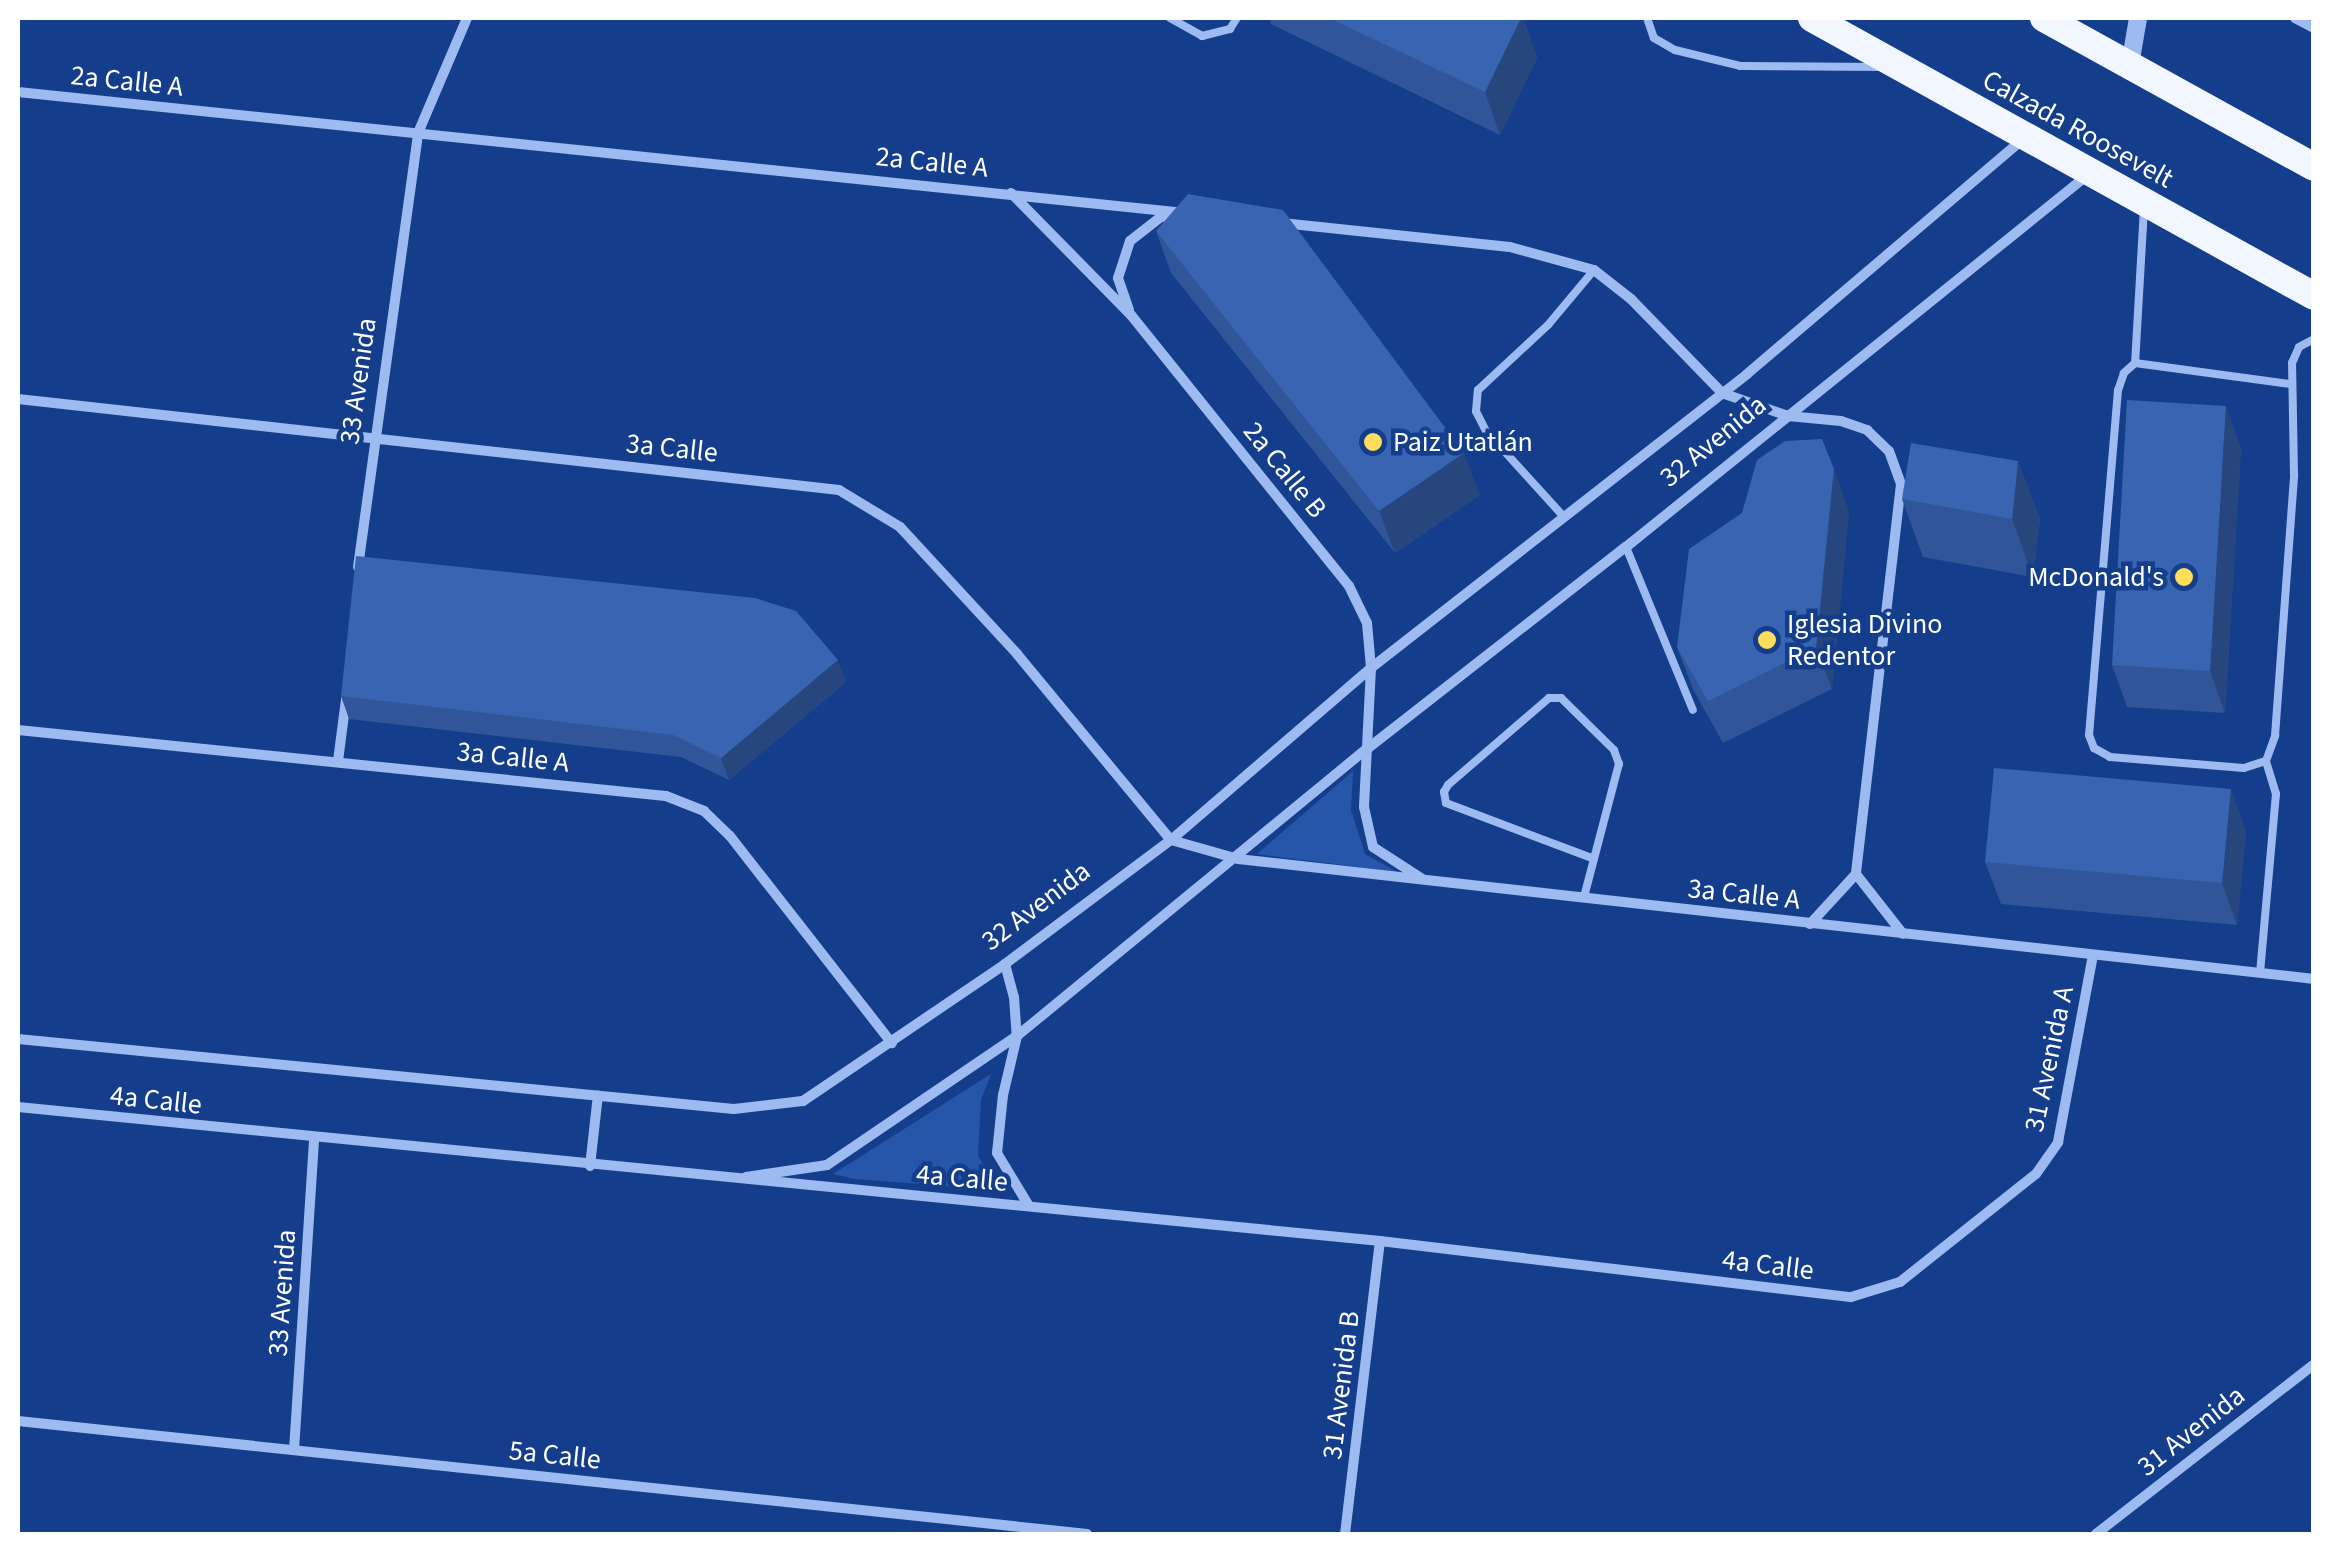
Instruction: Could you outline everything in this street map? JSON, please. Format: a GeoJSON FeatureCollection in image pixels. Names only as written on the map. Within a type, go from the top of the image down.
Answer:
{"type":"FeatureCollection","features":[{"type":"Feature","properties":{"kind":"highway","name":"Calzada Roosevelt"},"geometry":{"type":"LineString","coordinates":[[1812,18],[2314,296]]}},
{"type":"Feature","properties":{"kind":"highway"},"geometry":{"type":"LineString","coordinates":[[2044,18],[2314,167]]}},
{"type":"Feature","properties":{"kind":"street","name":"33 Avenida"},"geometry":{"type":"LineString","coordinates":[[357,578],[372,438],[418,133],[466,18]]}},
{"type":"Feature","properties":{"kind":"street"},"geometry":{"type":"LineString","coordinates":[[2130,65],[2138,18]]}},
{"type":"Feature","properties":{"kind":"street"},"geometry":{"type":"LineString","coordinates":[[2296,18],[2314,28]]}},
{"type":"Feature","properties":{"kind":"street","name":"2a Calle A"},"geometry":{"type":"LineString","coordinates":[[18,92],[1009,192],[1201,215]]}},
{"type":"Feature","properties":{"kind":"street","name":"32 Avenida"},"geometry":{"type":"LineString","coordinates":[[696,1104],[734,1109],[803,1101],[1005,964],[1171,840],[1371,668],[1722,393],[2026,137]]}},
{"type":"Feature","properties":{"kind":"street","name":"32 Avenida"},"geometry":{"type":"LineString","coordinates":[[730,1180],[826,1165],[1018,1036],[1238,859],[1367,749],[1626,548],[2090,173]]}},
{"type":"Feature","properties":{"kind":"street","name":"2a Calle B"},"geometry":{"type":"LineString","coordinates":[[1009,192],[1132,315],[1349,586],[1367,622],[1371,668]]}},
{"type":"Feature","properties":{"kind":"street","name":"2a Calle B"},"geometry":{"type":"LineString","coordinates":[[1132,315],[1118,278],[1130,241],[1161,216],[1201,215]]}},
{"type":"Feature","properties":{"kind":"street"},"geometry":{"type":"LineString","coordinates":[[1260,221],[1510,246],[1594,270],[1631,299],[1722,393],[1788,416],[1842,422],[1868,430],[1888,451],[1901,484],[1856,874],[1810,924]]}},
{"type":"Feature","properties":{"kind":"street","name":"3a Calle"},"geometry":{"type":"LineString","coordinates":[[18,399],[839,490],[900,527],[1017,654],[1171,840]]}},
{"type":"Feature","properties":{"kind":"street"},"geometry":{"type":"LineString","coordinates":[[1371,668],[1364,807],[1373,846],[1426,882]]}},
{"type":"Feature","properties":{"kind":"street"},"geometry":{"type":"LineString","coordinates":[[338,761],[347,684]]}},
{"type":"Feature","properties":{"kind":"street","name":"3a Calle A"},"geometry":{"type":"LineString","coordinates":[[18,730],[666,796],[704,811],[730,836],[892,1042]]}},
{"type":"Feature","properties":{"kind":"street","name":"3a Calle A"},"geometry":{"type":"LineString","coordinates":[[1171,840],[1238,859],[1426,882],[2314,979]]}},
{"type":"Feature","properties":{"kind":"street"},"geometry":{"type":"LineString","coordinates":[[1856,874],[1903,934]]}},
{"type":"Feature","properties":{"kind":"street","name":"31 Avenida A"},"geometry":{"type":"LineString","coordinates":[[1900,1282],[2036,1174],[2058,1142],[2093,955]]}},
{"type":"Feature","properties":{"kind":"street"},"geometry":{"type":"LineString","coordinates":[[1005,964],[1018,1036],[1002,1095],[997,1153],[1029,1206]]}},
{"type":"Feature","properties":{"kind":"street","name":"4a Calle"},"geometry":{"type":"LineString","coordinates":[[18,1039],[696,1104]]}},
{"type":"Feature","properties":{"kind":"street"},"geometry":{"type":"LineString","coordinates":[[590,1166],[598,1095]]}},
{"type":"Feature","properties":{"kind":"street","name":"4a Calle"},"geometry":{"type":"LineString","coordinates":[[18,1107],[1380,1241],[1851,1297],[1900,1282]]}},
{"type":"Feature","properties":{"kind":"street","name":"33 Avenida"},"geometry":{"type":"LineString","coordinates":[[294,1450],[314,1139]]}},
{"type":"Feature","properties":{"kind":"street","name":"31 Avenida B"},"geometry":{"type":"LineString","coordinates":[[1345,1534],[1380,1241]]}},
{"type":"Feature","properties":{"kind":"street","name":"31 Avenida"},"geometry":{"type":"LineString","coordinates":[[2096,1534],[2314,1364]]}},
{"type":"Feature","properties":{"kind":"street","name":"5a Calle"},"geometry":{"type":"LineString","coordinates":[[18,1420],[1087,1534]]}},
{"type":"Feature","properties":{"kind":"lane"},"geometry":{"type":"LineString","coordinates":[[1170,18],[1202,36],[1230,29],[1236,18]]}},
{"type":"Feature","properties":{"kind":"lane"},"geometry":{"type":"LineString","coordinates":[[1646,18],[1654,38],[1675,50],[1740,66],[1900,67]]}},
{"type":"Feature","properties":{"kind":"lane"},"geometry":{"type":"LineString","coordinates":[[2144,203],[2135,363],[2124,373],[2118,390],[2089,734],[2094,748],[2110,758],[2244,768],[2266,761]]}},
{"type":"Feature","properties":{"kind":"lane"},"geometry":{"type":"LineString","coordinates":[[1564,517],[1486,431],[1476,411],[1478,390],[1548,326],[1594,270]]}},
{"type":"Feature","properties":{"kind":"lane"},"geometry":{"type":"LineString","coordinates":[[2260,973],[2276,794],[2266,761],[2275,736],[2294,475],[2290,384],[2299,347],[2314,339]]}},
{"type":"Feature","properties":{"kind":"lane"},"geometry":{"type":"LineString","coordinates":[[2135,363],[2290,384]]}},
{"type":"Feature","properties":{"kind":"lane"},"geometry":{"type":"LineString","coordinates":[[1626,548],[1693,710]]}},
{"type":"Feature","properties":{"kind":"lane"},"geometry":{"type":"LineString","coordinates":[[1584,898],[1619,764],[1614,750],[1562,698],[1549,698],[1448,785],[1446,803],[1594,859]]}},
{"type":"Feature","properties":{"kind":"shaded area"},"geometry":{"type":"Polygon","coordinates":[[[1353,771],[1351,810],[1365,854],[1397,872],[1257,854],[1353,771]]]}},
{"type":"Feature","properties":{"kind":"shaded area"},"geometry":{"type":"Polygon","coordinates":[[[991,1074],[981,1100],[978,1156],[999,1190],[833,1174],[991,1074]]]}},
{"type":"Feature","properties":{"kind":"building"},"geometry":{"type":"Polygon","coordinates":[[[1329,18],[1521,18],[1485,92],[1329,18]]]}},
{"type":"Feature","properties":{"kind":"building","name":"Paiz Utatlán"},"geometry":{"type":"Polygon","coordinates":[[[1188,194],[1283,210],[1464,453],[1379,511],[1156,231],[1188,194]]]}},
{"type":"Feature","properties":{"kind":"building","name":"McDonald's"},"geometry":{"type":"Polygon","coordinates":[[[2127,400],[2226,406],[2210,671],[2112,665],[2127,400]]]}},
{"type":"Feature","properties":{"kind":"building","name":"Iglesia Divino Redentor"},"geometry":{"type":"Polygon","coordinates":[[[1822,439],[1834,469],[1816,647],[1708,701],[1677,647],[1689,549],[1742,513],[1757,460],[1785,441],[1822,439]]]}},
{"type":"Feature","properties":{"kind":"building"},"geometry":{"type":"Polygon","coordinates":[[[1911,443],[2018,461],[2012,519],[1902,499],[1911,443]]]}},
{"type":"Feature","properties":{"kind":"building"},"geometry":{"type":"Polygon","coordinates":[[[356,556],[755,598],[796,611],[838,660],[721,758],[673,735],[341,696],[356,556]]]}},
{"type":"Feature","properties":{"kind":"building"},"geometry":{"type":"Polygon","coordinates":[[[1994,768],[2231,789],[2222,883],[1985,862],[1994,768]]]}},
{"type":"Feature","properties":{"kind":"place","name":"Paiz Utatlán"},"geometry":{"type":"Point","coordinates":[1373,442]}},
{"type":"Feature","properties":{"kind":"place","name":"McDonald's"},"geometry":{"type":"Point","coordinates":[2184,577]}},
{"type":"Feature","properties":{"kind":"place","name":"Iglesia Divino Redentor"},"geometry":{"type":"Point","coordinates":[1767,640]}}]}
